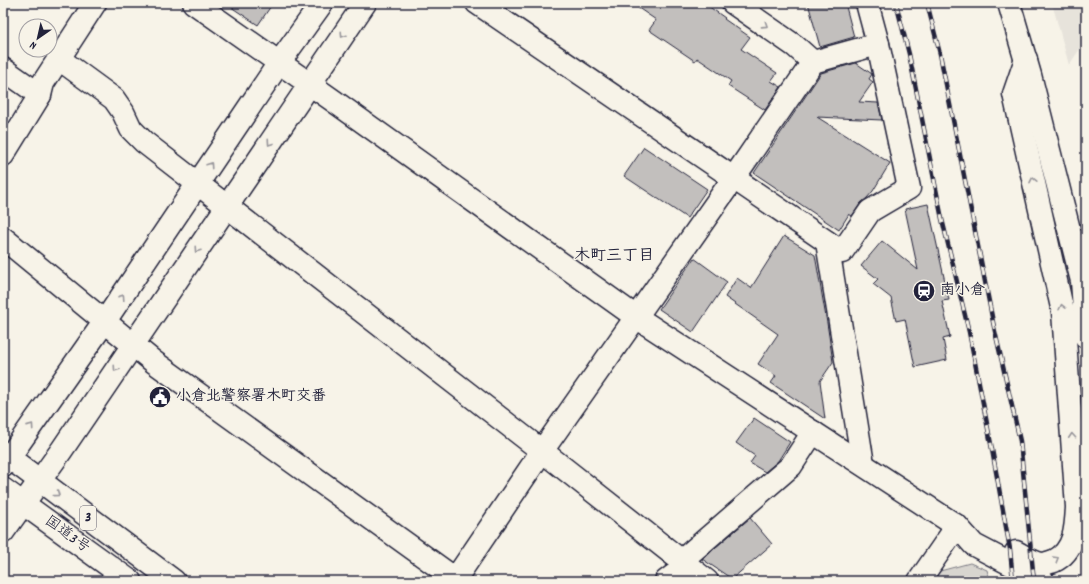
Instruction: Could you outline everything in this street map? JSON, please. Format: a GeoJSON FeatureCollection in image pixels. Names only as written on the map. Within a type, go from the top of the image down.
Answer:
{"type":"FeatureCollection","features":[{"type":"Feature","properties":{"kind":"main road"},"geometry":{"type":"LineString","coordinates":[[3,155],[40,94],[43,83],[58,58],[95,3]]}},
{"type":"Feature","properties":{"kind":"main road"},"geometry":{"type":"LineString","coordinates":[[194,3],[636,317],[956,526],[974,545],[1043,581]]}},
{"type":"Feature","properties":{"kind":"main road"},"geometry":{"type":"LineString","coordinates":[[5,459],[105,321],[279,63],[322,3]]}},
{"type":"Feature","properties":{"kind":"main road"},"geometry":{"type":"LineString","coordinates":[[3,532],[24,504],[365,3]]}},
{"type":"Feature","properties":{"kind":"main road"},"geometry":{"type":"LineString","coordinates":[[477,3],[842,252],[870,211],[909,188],[878,44],[867,3]]}},
{"type":"Feature","properties":{"kind":"main road"},"geometry":{"type":"LineString","coordinates":[[733,3],[795,46],[813,62]]}},
{"type":"Feature","properties":{"kind":"main road"},"geometry":{"type":"LineString","coordinates":[[1009,3],[1026,59],[1085,281],[1086,337]]}},
{"type":"Feature","properties":{"kind":"main road"},"geometry":{"type":"LineString","coordinates":[[3,238],[154,362],[455,580],[542,451],[733,179],[813,62],[878,44]]}},
{"type":"Feature","properties":{"kind":"main road"},"geometry":{"type":"LineString","coordinates":[[58,58],[114,99],[123,112],[131,129],[144,142],[542,451],[683,564],[707,581]]}},
{"type":"Feature","properties":{"kind":"main road"},"geometry":{"type":"LineString","coordinates":[[956,526],[978,532],[1033,561],[1042,564],[1055,560],[1066,551],[1073,539],[1076,525],[1077,507],[1063,312],[1014,94],[1026,59]]}},
{"type":"Feature","properties":{"kind":"main road"},"geometry":{"type":"LineString","coordinates":[[3,69],[40,94]]}},
{"type":"Feature","properties":{"kind":"main road"},"geometry":{"type":"LineString","coordinates":[[827,242],[863,464]]}},
{"type":"Feature","properties":{"kind":"main road"},"geometry":{"type":"LineString","coordinates":[[666,581],[791,466],[812,432]]}},
{"type":"Feature","properties":{"kind":"main road","name":"国道3号"},"geometry":{"type":"LineString","coordinates":[[5,459],[39,481],[174,581]]}},
{"type":"Feature","properties":{"kind":"main road","name":"国道3号"},"geometry":{"type":"LineString","coordinates":[[3,489],[130,581]]}},
{"type":"Feature","properties":{"kind":"main road"},"geometry":{"type":"LineString","coordinates":[[919,581],[956,526]]}},
{"type":"Feature","properties":{"kind":"shaded area"},"geometry":{"type":"Polygon","coordinates":[[[1052,3],[1086,3],[1086,40],[1069,65],[1052,3]]]}},
{"type":"Feature","properties":{"kind":"shaded area"},"geometry":{"type":"Polygon","coordinates":[[[970,563],[987,570],[990,581],[933,581],[940,571],[970,563]]]}},
{"type":"Feature","properties":{"kind":"building"},"geometry":{"type":"Polygon","coordinates":[[[225,3],[273,3],[258,25],[225,3]]]}},
{"type":"Feature","properties":{"kind":"building"},"geometry":{"type":"Polygon","coordinates":[[[631,3],[704,3],[750,37],[741,49],[777,73],[771,81],[781,87],[765,110],[728,86],[731,81],[697,58],[695,61],[649,30],[656,20],[631,3]]]}},
{"type":"Feature","properties":{"kind":"building"},"geometry":{"type":"Polygon","coordinates":[[[808,3],[845,3],[854,37],[820,47],[808,3]]]}},
{"type":"Feature","properties":{"kind":"building"},"geometry":{"type":"Polygon","coordinates":[[[856,63],[872,74],[869,79],[873,82],[859,102],[878,103],[882,120],[817,117],[890,163],[873,191],[860,204],[852,216],[849,214],[839,230],[754,173],[821,73],[856,63]]]}},
{"type":"Feature","properties":{"kind":"building"},"geometry":{"type":"Polygon","coordinates":[[[644,147],[707,189],[687,218],[624,176],[644,147]]]}},
{"type":"Feature","properties":{"kind":"building"},"geometry":{"type":"Polygon","coordinates":[[[928,204],[949,300],[942,301],[950,337],[943,339],[947,360],[915,367],[905,319],[896,321],[891,298],[873,284],[878,279],[861,266],[882,241],[918,270],[905,209],[928,204]]]}},
{"type":"Feature","properties":{"kind":"building"},"geometry":{"type":"Polygon","coordinates":[[[784,236],[815,255],[833,362],[820,381],[825,419],[771,383],[776,376],[758,364],[778,334],[725,297],[737,278],[751,288],[784,236]]]}},
{"type":"Feature","properties":{"kind":"building"},"geometry":{"type":"Polygon","coordinates":[[[694,258],[727,282],[693,332],[659,309],[694,258]]]}},
{"type":"Feature","properties":{"kind":"building"},"geometry":{"type":"Polygon","coordinates":[[[754,418],[790,442],[778,461],[765,472],[750,463],[755,456],[736,443],[754,418]]]}},
{"type":"Feature","properties":{"kind":"building"},"geometry":{"type":"Polygon","coordinates":[[[750,518],[772,544],[732,579],[702,559],[750,518]]]}},
{"type":"Feature","properties":{"kind":"railway"},"geometry":{"type":"LineString","coordinates":[[896,3],[909,54],[942,219],[969,332],[1010,549],[1013,581]]}},
{"type":"Feature","properties":{"kind":"railway"},"geometry":{"type":"LineString","coordinates":[[927,3],[940,54],[994,327],[1020,441],[1034,581]]}},
{"type":"Feature","properties":{"kind":"place","name":"南小倉"},"geometry":{"type":"Point","coordinates":[924,291]}},
{"type":"Feature","properties":{"kind":"place","name":"小倉北警察署木町交番"},"geometry":{"type":"Point","coordinates":[160,397]}},
{"type":"Feature","properties":{"kind":"district","name":"木町三丁目"},"geometry":{"type":"Point","coordinates":[614,256]}}]}
